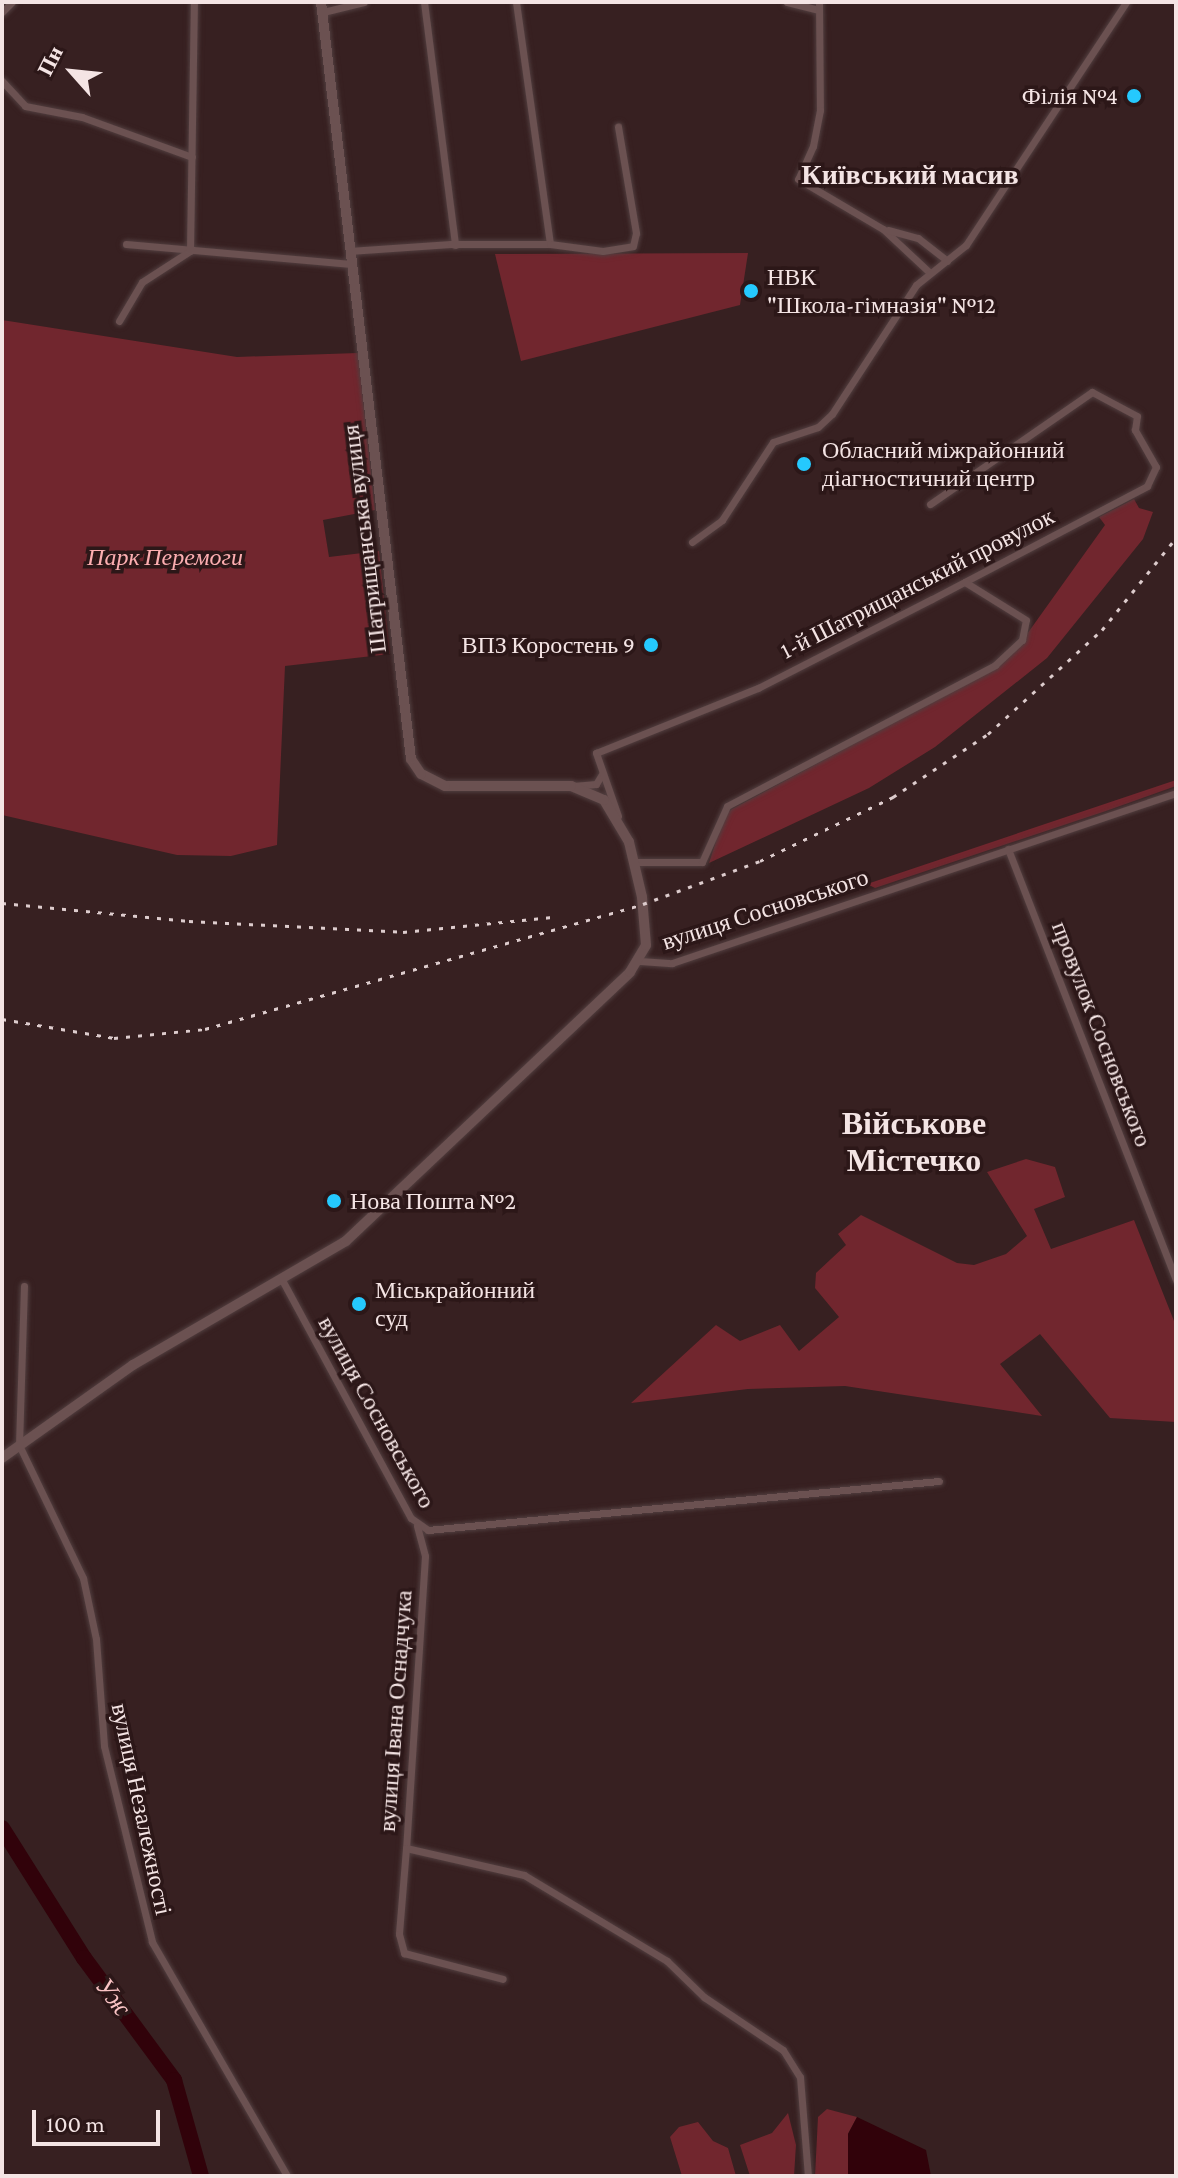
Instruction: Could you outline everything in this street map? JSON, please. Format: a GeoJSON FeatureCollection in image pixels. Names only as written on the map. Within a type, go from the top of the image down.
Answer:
{"type":"FeatureCollection","features":[{"type":"Feature","properties":{"kind":"street"},"geometry":{"type":"LineString","coordinates":[[2,12],[12,2]]}},
{"type":"Feature","properties":{"kind":"street"},"geometry":{"type":"LineString","coordinates":[[190,251],[194,2]]}},
{"type":"Feature","properties":{"kind":"street"},"geometry":{"type":"LineString","coordinates":[[322,7],[364,2]]}},
{"type":"Feature","properties":{"kind":"street"},"geometry":{"type":"LineString","coordinates":[[424,2],[455,245]]}},
{"type":"Feature","properties":{"kind":"street"},"geometry":{"type":"LineString","coordinates":[[516,2],[550,244]]}},
{"type":"Feature","properties":{"kind":"street"},"geometry":{"type":"LineString","coordinates":[[787,2],[819,6],[820,110],[813,146],[798,179],[879,226],[929,272]]}},
{"type":"Feature","properties":{"kind":"street"},"geometry":{"type":"LineString","coordinates":[[692,542],[722,520],[773,442],[814,429],[829,417],[929,272],[966,245],[1126,2]]}},
{"type":"Feature","properties":{"kind":"street","name":"Шатрищанська вулиця"},"geometry":{"type":"LineString","coordinates":[[322,7],[411,759],[421,774],[445,786],[571,786],[600,798],[618,818]]}},
{"type":"Feature","properties":{"kind":"street"},"geometry":{"type":"LineString","coordinates":[[2,81],[25,106],[79,116],[192,157]]}},
{"type":"Feature","properties":{"kind":"street"},"geometry":{"type":"LineString","coordinates":[[349,251],[550,244],[603,251],[636,242],[618,127]]}},
{"type":"Feature","properties":{"kind":"street"},"geometry":{"type":"LineString","coordinates":[[879,226],[918,238],[947,261]]}},
{"type":"Feature","properties":{"kind":"street"},"geometry":{"type":"LineString","coordinates":[[126,244],[351,264]]}},
{"type":"Feature","properties":{"kind":"street"},"geometry":{"type":"LineString","coordinates":[[119,321],[142,282],[190,251]]}},
{"type":"Feature","properties":{"kind":"street","name":"1-й Шатрищанський провулок"},"geometry":{"type":"LineString","coordinates":[[603,773],[596,753],[761,686],[965,582],[1150,484],[1156,467],[1135,430],[1137,416],[1103,395],[1087,394],[930,504]]}},
{"type":"Feature","properties":{"kind":"street"},"geometry":{"type":"LineString","coordinates":[[633,862],[702,862],[727,806],[995,665],[1022,640],[1026,620],[965,582]]}},
{"type":"Feature","properties":{"kind":"street"},"geometry":{"type":"LineString","coordinates":[[571,786],[596,784],[603,773]]}},
{"type":"Feature","properties":{"kind":"street"},"geometry":{"type":"LineString","coordinates":[[603,773],[642,897],[646,945],[640,961]]}},
{"type":"Feature","properties":{"kind":"street","name":"вулиця Сосновського"},"geometry":{"type":"LineString","coordinates":[[2,1458],[133,1365],[346,1241],[640,961],[672,963],[1176,793]]}},
{"type":"Feature","properties":{"kind":"street","name":"провулок Сосновського"},"geometry":{"type":"LineString","coordinates":[[1008,849],[1176,1279]]}},
{"type":"Feature","properties":{"kind":"street","name":"вулиця Сосновського"},"geometry":{"type":"LineString","coordinates":[[281,1278],[417,1526],[441,1530],[939,1481]]}},
{"type":"Feature","properties":{"kind":"street","name":"вулиця Незалежності"},"geometry":{"type":"LineString","coordinates":[[24,1286],[19,1445],[83,1578],[96,1639],[104,1746],[152,1942],[287,2176]]}},
{"type":"Feature","properties":{"kind":"street","name":"вулиця Івана Оснадчука"},"geometry":{"type":"LineString","coordinates":[[417,1526],[425,1556],[406,1848],[524,1875],[667,1961],[704,1997],[783,2050],[800,2077],[808,2176]]}},
{"type":"Feature","properties":{"kind":"street"},"geometry":{"type":"LineString","coordinates":[[406,1848],[399,1934],[404,1953],[503,1979]]}},
{"type":"Feature","properties":{"kind":"green space"},"geometry":{"type":"Polygon","coordinates":[[[748,253],[740,305],[521,361],[495,254],[748,253]]]}},
{"type":"Feature","properties":{"kind":"green space","name":"Парк Перемоги"},"geometry":{"type":"Polygon","coordinates":[[[2,320],[237,357],[358,353],[375,510],[323,520],[329,557],[379,551],[390,654],[285,666],[277,845],[231,856],[177,855],[2,815],[2,320]]]}},
{"type":"Feature","properties":{"kind":"green space"},"geometry":{"type":"Polygon","coordinates":[[[1134,499],[1139,508],[1153,512],[1143,539],[1047,658],[935,747],[869,788],[709,863],[724,816],[732,809],[996,668],[1017,648],[1105,525],[1099,517],[1134,499]]]}},
{"type":"Feature","properties":{"kind":"green space"},"geometry":{"type":"Polygon","coordinates":[[[1176,780],[1176,786],[1106,811],[875,888],[867,884],[1176,780]]]}},
{"type":"Feature","properties":{"kind":"green space"},"geometry":{"type":"Polygon","coordinates":[[[1026,1159],[1055,1167],[1065,1197],[1034,1209],[1051,1249],[1134,1220],[1176,1326],[1176,1422],[1110,1418],[1040,1334],[1000,1364],[1042,1416],[845,1386],[748,1389],[631,1403],[716,1325],[740,1341],[780,1325],[799,1351],[839,1317],[815,1288],[816,1273],[846,1245],[838,1234],[861,1215],[957,1263],[974,1265],[1006,1254],[1027,1236],[987,1172],[1026,1159]]]}},
{"type":"Feature","properties":{"kind":"green space"},"geometry":{"type":"Polygon","coordinates":[[[827,2109],[857,2117],[848,2134],[848,2176],[815,2176],[818,2117],[827,2109]]]}},
{"type":"Feature","properties":{"kind":"green space"},"geometry":{"type":"Polygon","coordinates":[[[788,2113],[796,2145],[794,2176],[750,2176],[740,2145],[772,2133],[788,2113]]]}},
{"type":"Feature","properties":{"kind":"green space"},"geometry":{"type":"Polygon","coordinates":[[[698,2122],[713,2141],[728,2148],[736,2176],[682,2176],[670,2137],[679,2127],[698,2122]]]}},
{"type":"Feature","properties":{"kind":"shaded area"},"geometry":{"type":"Polygon","coordinates":[[[857,2117],[926,2150],[931,2176],[848,2176],[848,2134],[857,2117]]]}},
{"type":"Feature","properties":{"kind":"waterway","name":"Уж"},"geometry":{"type":"LineString","coordinates":[[2,1828],[84,1958],[174,2080],[201,2176]]}},
{"type":"Feature","properties":{"kind":"railway"},"geometry":{"type":"LineString","coordinates":[[2,1019],[114,1038],[205,1029],[643,904],[760,861],[893,797],[988,734],[1102,630],[1176,538]]}},
{"type":"Feature","properties":{"kind":"railway"},"geometry":{"type":"LineString","coordinates":[[2,903],[189,921],[403,932],[552,917]]}},
{"type":"Feature","properties":{"kind":"place","name":"Філія №4"},"geometry":{"type":"Point","coordinates":[1134,96]}},
{"type":"Feature","properties":{"kind":"place","name":"НВК \"Школа-гімназія\" №12"},"geometry":{"type":"Point","coordinates":[751,291]}},
{"type":"Feature","properties":{"kind":"place","name":"Обласний міжрайонний діагностичний центр"},"geometry":{"type":"Point","coordinates":[804,464]}},
{"type":"Feature","properties":{"kind":"place","name":"ВПЗ Коростень 9"},"geometry":{"type":"Point","coordinates":[651,645]}},
{"type":"Feature","properties":{"kind":"place","name":"Нова Пошта №2"},"geometry":{"type":"Point","coordinates":[334,1201]}},
{"type":"Feature","properties":{"kind":"place","name":"Міськрайонний суд"},"geometry":{"type":"Point","coordinates":[359,1304]}},
{"type":"Feature","properties":{"kind":"district","name":"Київський масив"},"geometry":{"type":"Point","coordinates":[910,175]}},
{"type":"Feature","properties":{"kind":"district","name":"Військове Містечко"},"geometry":{"type":"Point","coordinates":[914,1142]}}]}
